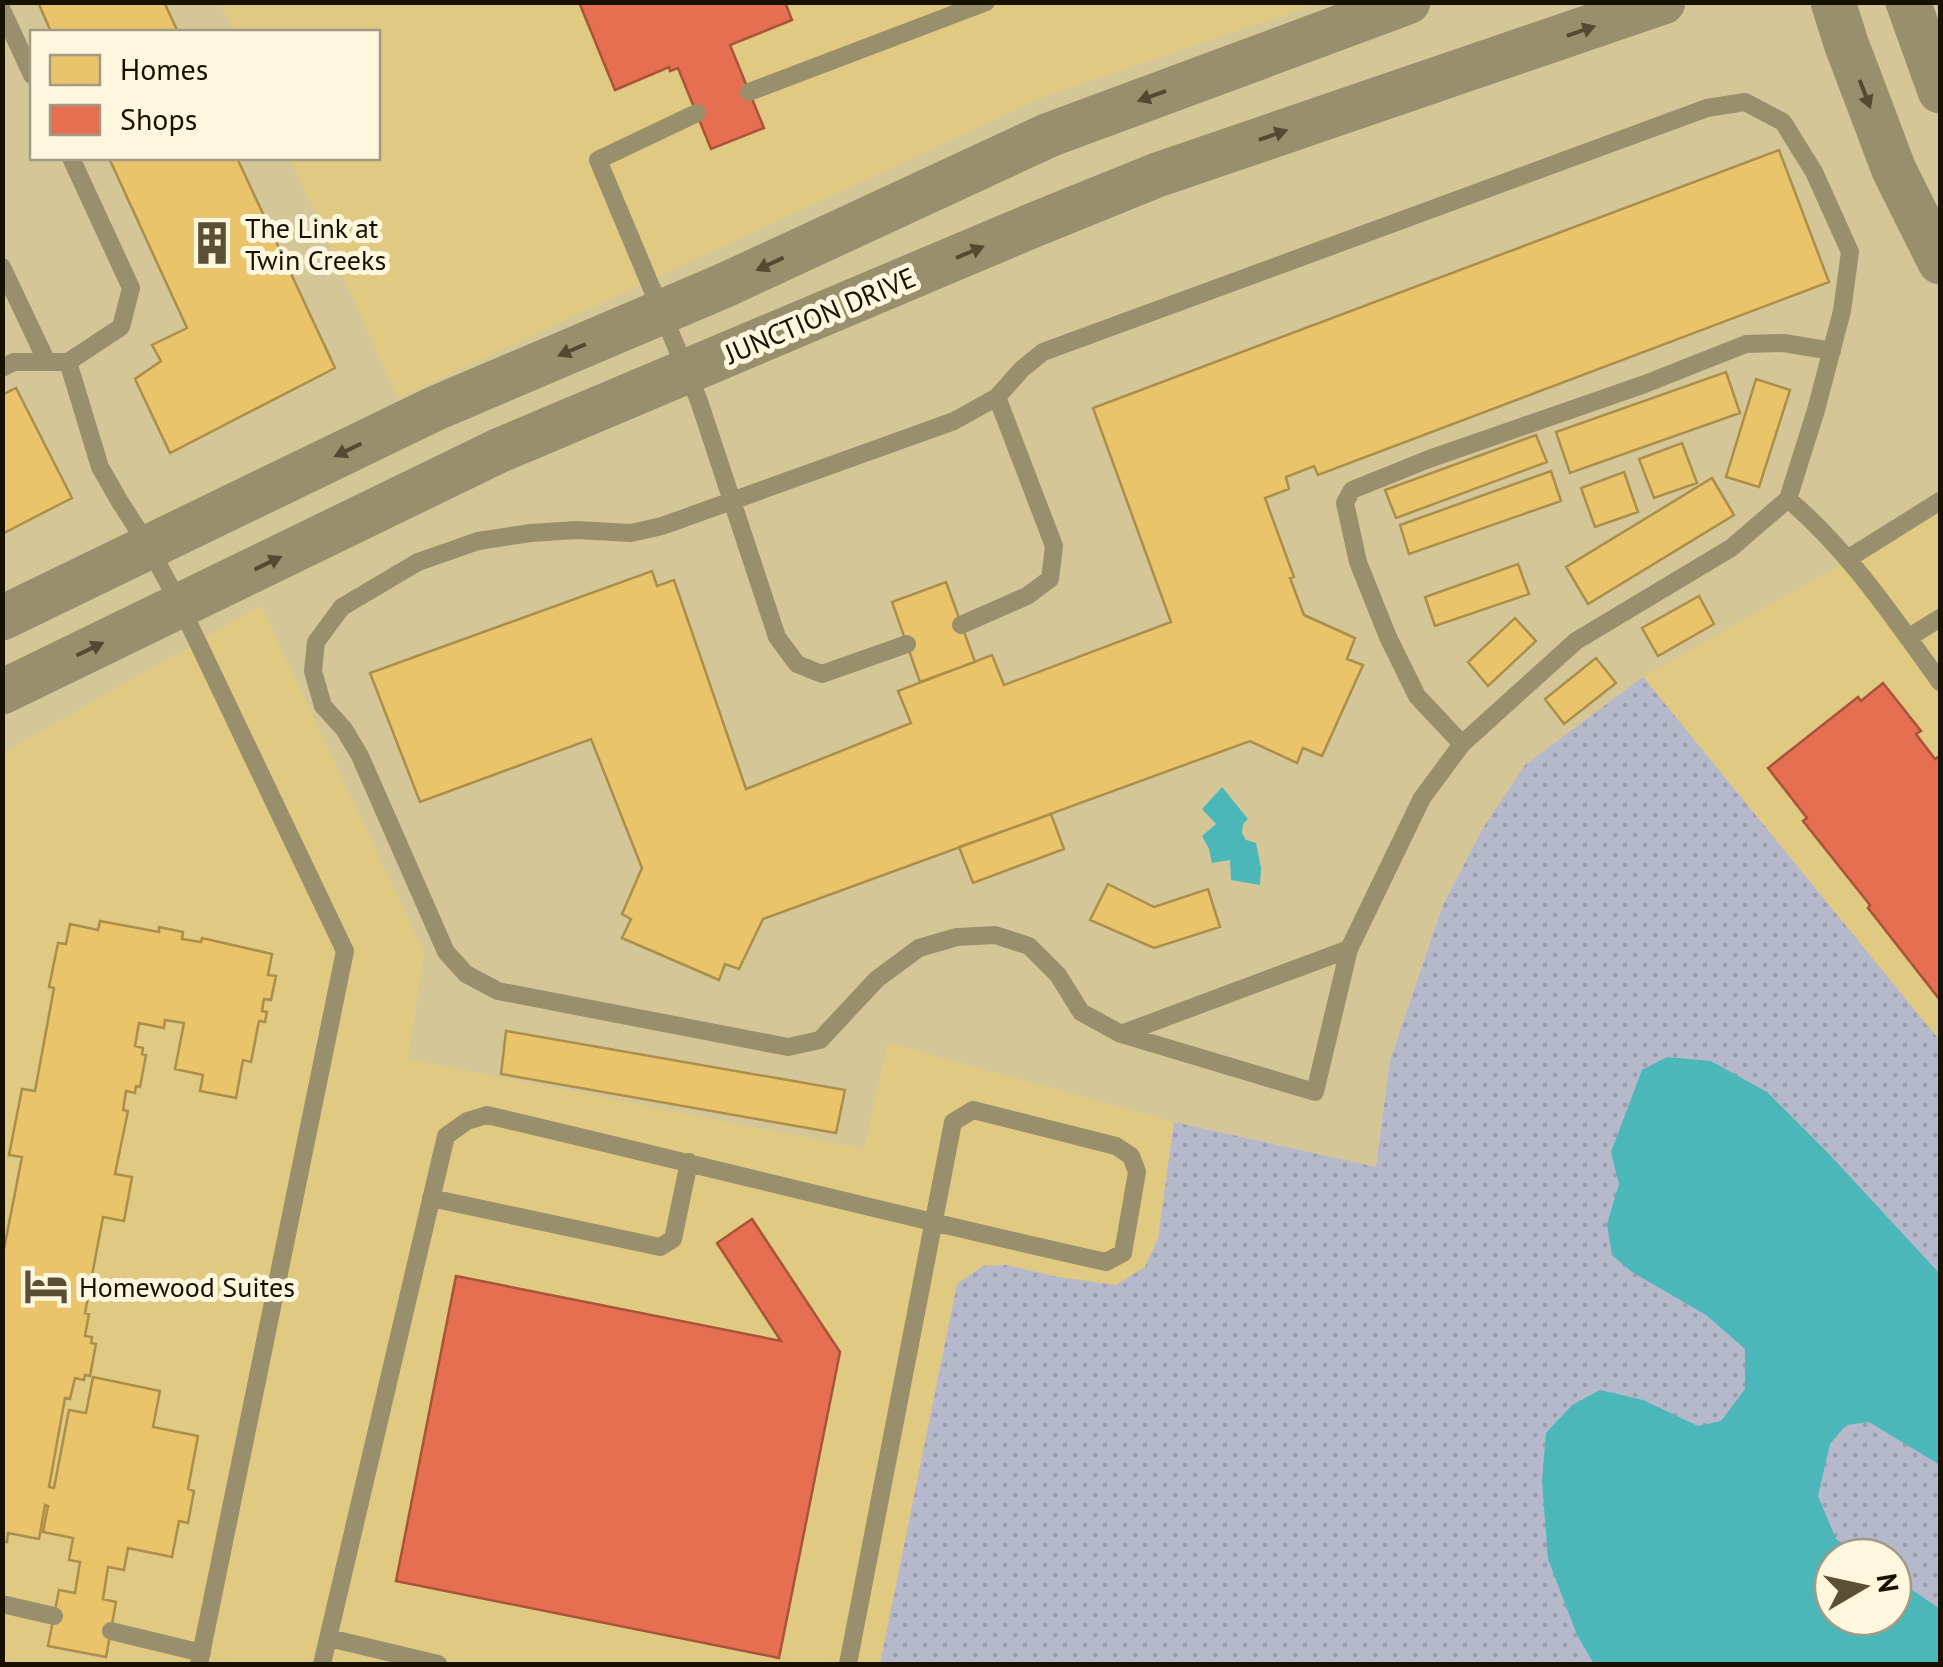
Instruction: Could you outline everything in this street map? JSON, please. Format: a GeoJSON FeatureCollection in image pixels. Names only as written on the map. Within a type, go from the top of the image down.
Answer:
{"type":"FeatureCollection","features":[{"type":"Feature","properties":{"kind":"street"},"geometry":{"type":"LineString","coordinates":[[2,618],[436,408],[722,286],[1048,134],[1341,19],[1408,2]]}},
{"type":"Feature","properties":{"kind":"street","name":"JUNCTION DRIVE"},"geometry":{"type":"LineString","coordinates":[[2,692],[498,450],[1157,174],[1663,2]]}},
{"type":"Feature","properties":{"kind":"street"},"geometry":{"type":"LineString","coordinates":[[1833,2],[1894,170],[1940,262]]}},
{"type":"Feature","properties":{"kind":"street"},"geometry":{"type":"LineString","coordinates":[[1908,2],[1940,91]]}},
{"type":"Feature","properties":{"kind":"lane"},"geometry":{"type":"LineString","coordinates":[[749,92],[986,2]]}},
{"type":"Feature","properties":{"kind":"lane"},"geometry":{"type":"LineString","coordinates":[[2,10],[30,71]]}},
{"type":"Feature","properties":{"kind":"lane"},"geometry":{"type":"LineString","coordinates":[[1745,102],[1783,122],[1814,172],[1850,252],[1832,350],[1788,498],[1732,548],[1576,641],[1462,744],[1422,798],[1349,949],[1315,1092],[1121,1034],[1080,1012],[1058,976],[1029,946],[995,935],[957,938],[919,948],[876,979],[820,1040],[788,1046],[498,992],[466,974],[446,952],[360,756],[344,729],[323,706],[313,670],[316,642],[342,607],[418,562],[478,541],[531,533],[576,530],[631,534],[662,526],[954,421],[997,396],[1043,352],[1706,108],[1745,102]]}},
{"type":"Feature","properties":{"kind":"lane"},"geometry":{"type":"LineString","coordinates":[[697,114],[598,160],[686,371],[733,499],[777,637],[797,664],[822,674],[907,644]]}},
{"type":"Feature","properties":{"kind":"lane"},"geometry":{"type":"LineString","coordinates":[[2,368],[14,362],[68,362],[121,327],[131,288],[72,160]]}},
{"type":"Feature","properties":{"kind":"lane"},"geometry":{"type":"LineString","coordinates":[[2,267],[47,362]]}},
{"type":"Feature","properties":{"kind":"lane"},"geometry":{"type":"LineString","coordinates":[[1462,744],[1417,696],[1388,637],[1358,562],[1348,523],[1344,503],[1352,490],[1746,344],[1784,343],[1832,350]]}},
{"type":"Feature","properties":{"kind":"lane"},"geometry":{"type":"LineString","coordinates":[[68,362],[100,467],[180,606],[344,950],[200,1659],[111,1630]]}},
{"type":"Feature","properties":{"kind":"lane"},"geometry":{"type":"LineString","coordinates":[[961,624],[1027,596],[1050,579],[1054,546],[997,396]]}},
{"type":"Feature","properties":{"kind":"lane"},"geometry":{"type":"LineString","coordinates":[[1788,498],[1849,558],[1940,682]]}},
{"type":"Feature","properties":{"kind":"lane"},"geometry":{"type":"LineString","coordinates":[[1849,558],[1940,501]]}},
{"type":"Feature","properties":{"kind":"lane"},"geometry":{"type":"LineString","coordinates":[[1908,638],[1940,618]]}},
{"type":"Feature","properties":{"kind":"lane"},"geometry":{"type":"LineString","coordinates":[[1121,1034],[1349,949]]}},
{"type":"Feature","properties":{"kind":"lane"},"geometry":{"type":"LineString","coordinates":[[322,1664],[446,1136],[467,1121],[487,1115],[935,1224],[1106,1262],[1123,1253],[1137,1172],[1131,1156],[1116,1146],[973,1110],[954,1122],[935,1224],[848,1664]]}},
{"type":"Feature","properties":{"kind":"lane"},"geometry":{"type":"LineString","coordinates":[[431,1198],[660,1247],[674,1238],[689,1162]]}},
{"type":"Feature","properties":{"kind":"lane"},"geometry":{"type":"LineString","coordinates":[[2,1604],[54,1616]]}},
{"type":"Feature","properties":{"kind":"lane"},"geometry":{"type":"LineString","coordinates":[[328,1638],[438,1664]]}},
{"type":"Feature","properties":{"kind":"shaded area"},"geometry":{"type":"Polygon","coordinates":[[[220,3],[1319,3],[1043,97],[398,398],[291,160],[380,160],[380,30],[233,30],[220,3]]]}},
{"type":"Feature","properties":{"kind":"shaded area"},"geometry":{"type":"Polygon","coordinates":[[[1940,509],[1940,1041],[1643,677],[1940,509]]]}},
{"type":"Feature","properties":{"kind":"shaded area"},"geometry":{"type":"Polygon","coordinates":[[[261,606],[424,952],[408,1059],[864,1149],[888,1043],[1174,1122],[1158,1239],[1145,1267],[1116,1285],[1006,1265],[890,1664],[3,1664],[2,754],[261,606]]]}},
{"type":"Feature","properties":{"kind":"shaded area"},"geometry":{"type":"Polygon","coordinates":[[[1643,677],[1940,1041],[1940,1664],[880,1664],[957,1284],[983,1266],[1006,1265],[1116,1285],[1145,1267],[1158,1239],[1174,1122],[1376,1167],[1390,1061],[1443,905],[1483,828],[1525,765],[1643,677]]]}},
{"type":"Feature","properties":{"kind":"water"},"geometry":{"type":"Polygon","coordinates":[[[1222,787],[1248,819],[1242,833],[1246,840],[1256,843],[1260,885],[1231,880],[1230,860],[1212,863],[1202,836],[1216,824],[1202,809],[1222,787]]]}},
{"type":"Feature","properties":{"kind":"water"},"geometry":{"type":"Polygon","coordinates":[[[1667,1057],[1711,1061],[1767,1092],[1940,1274],[1940,1465],[1869,1422],[1846,1425],[1830,1444],[1818,1496],[1835,1537],[1813,1537],[1813,1637],[1913,1637],[1913,1591],[1940,1609],[1940,1664],[1594,1664],[1577,1635],[1548,1559],[1542,1481],[1546,1433],[1572,1405],[1600,1390],[1643,1400],[1698,1426],[1721,1421],[1745,1389],[1745,1349],[1706,1315],[1632,1272],[1612,1255],[1607,1224],[1619,1184],[1611,1152],[1642,1070],[1667,1057]]]}},
{"type":"Feature","properties":{"kind":"building: Homes"},"geometry":{"type":"Polygon","coordinates":[[[38,2],[164,2],[177,30],[50,30],[38,2]]]}},
{"type":"Feature","properties":{"kind":"building: Homes"},"geometry":{"type":"Polygon","coordinates":[[[1779,150],[1829,282],[1318,475],[1314,466],[1286,477],[1289,489],[1265,498],[1304,615],[1355,638],[1347,659],[1363,665],[1322,756],[1303,748],[1297,763],[1250,741],[763,919],[739,969],[725,964],[719,980],[622,938],[631,919],[622,914],[642,868],[591,739],[420,802],[370,673],[652,571],[657,586],[674,580],[746,789],[911,723],[898,691],[992,655],[1004,685],[1171,622],[1093,408],[1779,150]]]}},
{"type":"Feature","properties":{"kind":"building: Homes","name":"The Link at Twin Creeks"},"geometry":{"type":"Polygon","coordinates":[[[110,160],[238,160],[335,368],[170,453],[135,379],[161,361],[152,345],[187,328],[110,160]]]}},
{"type":"Feature","properties":{"kind":"building: Homes"},"geometry":{"type":"Polygon","coordinates":[[[1726,372],[1740,413],[1570,473],[1556,432],[1726,372]]]}},
{"type":"Feature","properties":{"kind":"building: Homes"},"geometry":{"type":"Polygon","coordinates":[[[1756,379],[1790,390],[1759,487],[1726,477],[1756,379]]]}},
{"type":"Feature","properties":{"kind":"building: Homes"},"geometry":{"type":"Polygon","coordinates":[[[16,388],[72,498],[2,534],[2,395],[16,388]]]}},
{"type":"Feature","properties":{"kind":"building: Homes"},"geometry":{"type":"Polygon","coordinates":[[[1536,435],[1547,462],[1396,518],[1385,490],[1536,435]]]}},
{"type":"Feature","properties":{"kind":"building: Homes"},"geometry":{"type":"Polygon","coordinates":[[[1682,443],[1697,483],[1654,498],[1639,459],[1682,443]]]}},
{"type":"Feature","properties":{"kind":"building: Homes"},"geometry":{"type":"Polygon","coordinates":[[[1551,471],[1561,501],[1409,554],[1400,525],[1551,471]]]}},
{"type":"Feature","properties":{"kind":"building: Homes"},"geometry":{"type":"Polygon","coordinates":[[[1624,472],[1638,512],[1595,527],[1581,488],[1624,472]]]}},
{"type":"Feature","properties":{"kind":"building: Homes"},"geometry":{"type":"Polygon","coordinates":[[[1712,478],[1734,515],[1588,604],[1566,567],[1712,478]]]}},
{"type":"Feature","properties":{"kind":"building: Homes"},"geometry":{"type":"Polygon","coordinates":[[[1518,564],[1529,594],[1435,626],[1425,597],[1518,564]]]}},
{"type":"Feature","properties":{"kind":"building: Homes"},"geometry":{"type":"Polygon","coordinates":[[[946,582],[975,662],[920,682],[892,602],[946,582]]]}},
{"type":"Feature","properties":{"kind":"building: Homes"},"geometry":{"type":"Polygon","coordinates":[[[1699,596],[1714,624],[1658,656],[1642,628],[1699,596]]]}},
{"type":"Feature","properties":{"kind":"building: Homes"},"geometry":{"type":"Polygon","coordinates":[[[1515,618],[1536,641],[1488,686],[1468,662],[1515,618]]]}},
{"type":"Feature","properties":{"kind":"building: Homes"},"geometry":{"type":"Polygon","coordinates":[[[1596,658],[1616,683],[1564,724],[1545,699],[1596,658]]]}},
{"type":"Feature","properties":{"kind":"building: Homes"},"geometry":{"type":"Polygon","coordinates":[[[1051,814],[1064,849],[973,883],[959,847],[1051,814]]]}},
{"type":"Feature","properties":{"kind":"building: Homes"},"geometry":{"type":"Polygon","coordinates":[[[1108,884],[1154,907],[1208,889],[1220,927],[1154,948],[1090,920],[1108,884]]]}},
{"type":"Feature","properties":{"kind":"building: Homes","name":"Homewood Suites"},"geometry":{"type":"Polygon","coordinates":[[[100,921],[159,932],[159,927],[183,932],[182,939],[201,942],[202,938],[272,954],[268,975],[276,976],[271,1000],[264,999],[265,1022],[259,1021],[251,1062],[243,1060],[236,1098],[200,1091],[203,1075],[175,1069],[184,1023],[165,1020],[164,1028],[139,1023],[135,1046],[143,1048],[142,1054],[146,1055],[140,1087],[136,1086],[135,1093],[126,1091],[123,1110],[128,1111],[115,1174],[132,1177],[124,1221],[103,1217],[85,1313],[89,1314],[85,1336],[92,1337],[91,1343],[96,1344],[90,1376],[85,1375],[84,1380],[75,1378],[70,1399],[65,1398],[49,1487],[54,1488],[69,1410],[86,1413],[93,1377],[160,1391],[153,1427],[198,1436],[188,1489],[194,1491],[188,1523],[179,1521],[172,1557],[128,1548],[124,1570],[108,1567],[103,1599],[116,1602],[106,1657],[48,1646],[59,1590],[75,1593],[80,1562],[69,1560],[73,1538],[43,1532],[48,1506],[45,1505],[39,1539],[8,1533],[7,1542],[2,1541],[2,1259],[22,1157],[9,1155],[22,1089],[35,1091],[58,943],[66,944],[70,924],[98,930],[100,921]]]}},
{"type":"Feature","properties":{"kind":"building: Homes"},"geometry":{"type":"Polygon","coordinates":[[[506,1031],[845,1090],[836,1133],[501,1074],[506,1031]]]}},
{"type":"Feature","properties":{"kind":"building: Shops"},"geometry":{"type":"Polygon","coordinates":[[[579,2],[785,2],[792,20],[730,45],[764,128],[711,149],[678,68],[670,71],[669,67],[615,90],[579,2]]]}},
{"type":"Feature","properties":{"kind":"building: Shops"},"geometry":{"type":"Polygon","coordinates":[[[1883,683],[1921,731],[1916,734],[1940,760],[1940,1000],[1803,821],[1807,818],[1768,768],[1858,697],[1861,701],[1883,683]]]}},
{"type":"Feature","properties":{"kind":"building: Shops"},"geometry":{"type":"Polygon","coordinates":[[[752,1219],[840,1352],[779,1658],[396,1581],[456,1276],[781,1341],[717,1243],[752,1219]]]}},
{"type":"Feature","properties":{"kind":"place","name":"The Link at Twin Creeks"},"geometry":{"type":"Point","coordinates":[212,243]}},
{"type":"Feature","properties":{"kind":"place","name":"Homewood Suites"},"geometry":{"type":"Point","coordinates":[46,1286]}}]}
